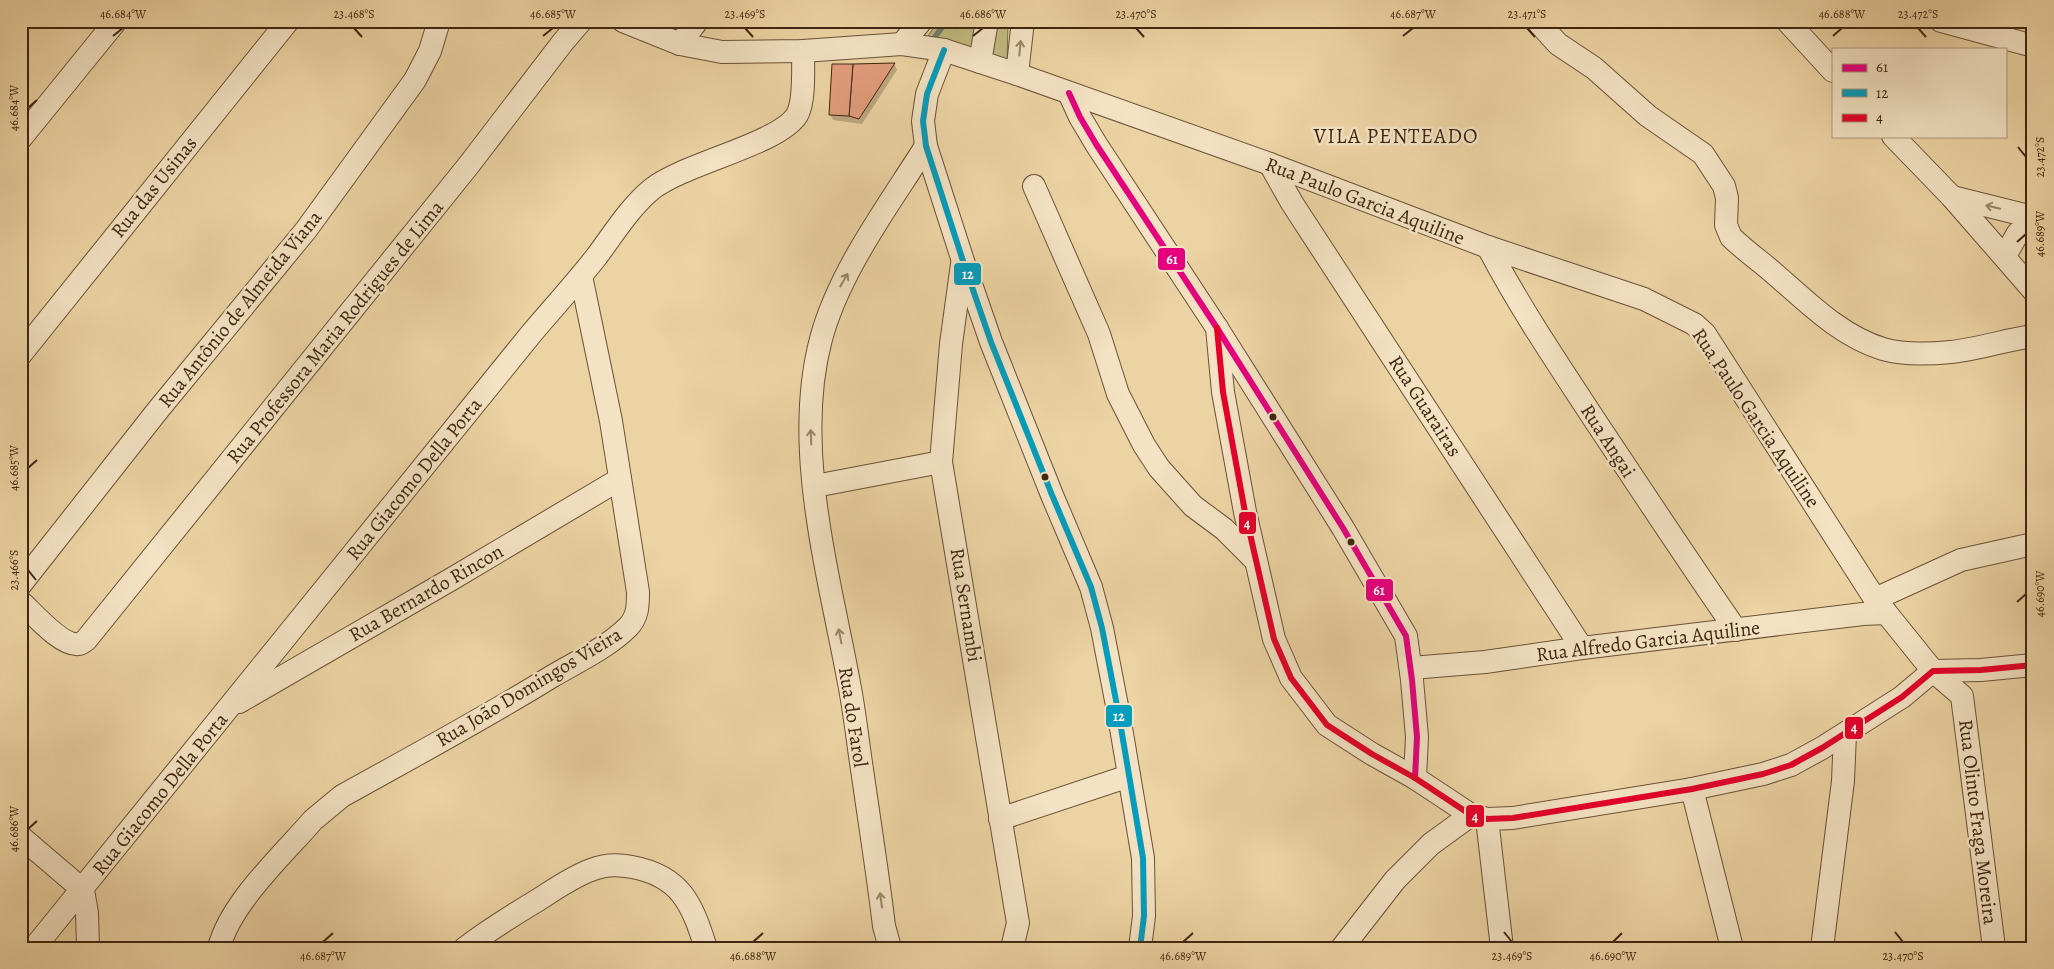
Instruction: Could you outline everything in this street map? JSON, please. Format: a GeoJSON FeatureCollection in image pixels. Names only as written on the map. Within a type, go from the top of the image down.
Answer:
{"type":"FeatureCollection","features":[{"type":"Feature","properties":{"kind":"street"},"geometry":{"type":"LineString","coordinates":[[25,128],[116,21]]}},
{"type":"Feature","properties":{"kind":"street","name":"Rua das Usinas"},"geometry":{"type":"LineString","coordinates":[[21,354],[288,21]]}},
{"type":"Feature","properties":{"kind":"street","name":"Rua Antônio de Almeida Viana"},"geometry":{"type":"LineString","coordinates":[[21,584],[158,410],[246,305],[329,198],[415,80],[430,51],[439,21]]}},
{"type":"Feature","properties":{"kind":"street","name":"Rua Professora Maria Rodrigues de Lima"},"geometry":{"type":"LineString","coordinates":[[21,602],[67,642],[78,644],[86,640],[462,173],[581,21]]}},
{"type":"Feature","properties":{"kind":"street","name":"Rua Paulo Garcia Aquiline"},"geometry":{"type":"LineString","coordinates":[[623,21],[680,44],[722,52],[804,51],[902,44],[944,50],[1069,92],[1270,164],[1488,247],[1644,299],[1694,324],[1705,334],[1881,606],[1933,672]]}},
{"type":"Feature","properties":{"kind":"street"},"geometry":{"type":"LineString","coordinates":[[680,44],[697,21]]}},
{"type":"Feature","properties":{"kind":"street"},"geometry":{"type":"LineString","coordinates":[[902,44],[921,21]]}},
{"type":"Feature","properties":{"kind":"street"},"geometry":{"type":"LineString","coordinates":[[980,62],[987,21]]}},
{"type":"Feature","properties":{"kind":"street"},"geometry":{"type":"LineString","coordinates":[[1017,74],[1022,21]]}},
{"type":"Feature","properties":{"kind":"street"},"geometry":{"type":"LineString","coordinates":[[1537,21],[1558,44],[1594,68],[1648,116],[1703,154],[1724,186],[1727,198],[1726,225],[1731,238],[1827,318],[1851,334],[1884,350],[1921,353],[1973,349],[1988,344],[2033,336]]}},
{"type":"Feature","properties":{"kind":"street"},"geometry":{"type":"LineString","coordinates":[[1787,21],[1832,70]]}},
{"type":"Feature","properties":{"kind":"street"},"geometry":{"type":"LineString","coordinates":[[1941,21],[2033,46]]}},
{"type":"Feature","properties":{"kind":"street"},"geometry":{"type":"LineString","coordinates":[[944,50],[927,94],[923,121],[926,146],[962,261],[1005,379],[1091,587],[1104,637],[1120,716],[1143,858],[1144,916],[1140,948]]}},
{"type":"Feature","properties":{"kind":"street","name":"Rua Giacomo Della Porta"},"geometry":{"type":"LineString","coordinates":[[34,948],[635,207],[652,189],[676,174],[768,136],[792,121],[801,106],[804,51]]}},
{"type":"Feature","properties":{"kind":"street"},"geometry":{"type":"LineString","coordinates":[[1069,92],[1080,117],[1096,144],[1217,328],[1343,528],[1406,636],[1417,737],[1415,778]]}},
{"type":"Feature","properties":{"kind":"street"},"geometry":{"type":"LineString","coordinates":[[1894,138],[2006,256],[2033,290]]}},
{"type":"Feature","properties":{"kind":"street","name":"Rua do Farol"},"geometry":{"type":"LineString","coordinates":[[890,948],[884,926],[850,684],[816,510],[810,427],[814,373],[821,340],[838,291],[926,146]]}},
{"type":"Feature","properties":{"kind":"street","name":"Rua Guarairas"},"geometry":{"type":"LineString","coordinates":[[1270,164],[1292,203],[1582,648]]}},
{"type":"Feature","properties":{"kind":"street"},"geometry":{"type":"LineString","coordinates":[[1034,186],[1099,334],[1118,394],[1144,445],[1159,468],[1193,506],[1224,529],[1256,561]]}},
{"type":"Feature","properties":{"kind":"street"},"geometry":{"type":"LineString","coordinates":[[1952,197],[2033,217]]}},
{"type":"Feature","properties":{"kind":"street"},"geometry":{"type":"LineString","coordinates":[[2006,256],[2018,233],[2033,224]]}},
{"type":"Feature","properties":{"kind":"street","name":"Rua Angai"},"geometry":{"type":"LineString","coordinates":[[1488,247],[1511,289],[1555,359],[1680,550],[1736,630]]}},
{"type":"Feature","properties":{"kind":"street","name":"Rua Sernambi"},"geometry":{"type":"LineString","coordinates":[[962,261],[951,344],[941,462],[1018,924],[1012,948]]}},
{"type":"Feature","properties":{"kind":"street","name":"Rua João Domingos Vieira"},"geometry":{"type":"LineString","coordinates":[[219,948],[223,932],[240,903],[313,820],[325,809],[342,796],[549,679],[603,646],[628,627],[634,620],[638,609],[638,592],[611,421],[580,276]]}},
{"type":"Feature","properties":{"kind":"street"},"geometry":{"type":"LineString","coordinates":[[1217,328],[1223,392],[1245,512],[1274,639],[1291,678],[1327,725],[1372,754],[1479,817],[1513,818],[1692,789],[1763,774],[1791,765],[1845,734],[1859,723],[1902,697],[1933,672],[2033,665]]}},
{"type":"Feature","properties":{"kind":"street"},"geometry":{"type":"LineString","coordinates":[[815,486],[941,462]]}},
{"type":"Feature","properties":{"kind":"street","name":"Rua Bernardo Rincon"},"geometry":{"type":"LineString","coordinates":[[231,706],[450,580],[620,479]]}},
{"type":"Feature","properties":{"kind":"street","name":"Rua Alfredo Garcia Aquiline"},"geometry":{"type":"LineString","coordinates":[[1410,668],[1485,662],[1582,648],[1863,614],[1881,606],[1917,578],[1961,560],[2033,544]]}},
{"type":"Feature","properties":{"kind":"street","name":"Rua Olinto Fraga Moreira"},"geometry":{"type":"LineString","coordinates":[[1962,696],[1982,670]]}},
{"type":"Feature","properties":{"kind":"street","name":"Rua Olinto Fraga Moreira"},"geometry":{"type":"LineString","coordinates":[[1933,672],[1962,696],[1994,948]]}},
{"type":"Feature","properties":{"kind":"street"},"geometry":{"type":"LineString","coordinates":[[1822,948],[1843,781],[1845,734]]}},
{"type":"Feature","properties":{"kind":"street"},"geometry":{"type":"LineString","coordinates":[[1000,819],[1129,776]]}},
{"type":"Feature","properties":{"kind":"street"},"geometry":{"type":"LineString","coordinates":[[1692,789],[1732,948]]}},
{"type":"Feature","properties":{"kind":"street"},"geometry":{"type":"LineString","coordinates":[[1342,948],[1395,880],[1431,844],[1479,817]]}},
{"type":"Feature","properties":{"kind":"street"},"geometry":{"type":"LineString","coordinates":[[1479,817],[1502,948]]}},
{"type":"Feature","properties":{"kind":"street"},"geometry":{"type":"LineString","coordinates":[[21,837],[82,890],[87,913],[88,948]]}},
{"type":"Feature","properties":{"kind":"street"},"geometry":{"type":"LineString","coordinates":[[465,948],[499,923],[566,882],[592,869],[608,865],[649,870],[667,878],[680,891],[690,906],[698,922],[706,948]]}},
{"type":"Feature","properties":{"kind":"shaded area"},"geometry":{"type":"Polygon","coordinates":[[[938,21],[1008,21],[1007,65],[924,42],[938,21]]]}},
{"type":"Feature","properties":{"kind":"building"},"geometry":{"type":"Polygon","coordinates":[[[895,63],[859,119],[849,116],[853,64],[895,63]]]}},
{"type":"Feature","properties":{"kind":"building"},"geometry":{"type":"Polygon","coordinates":[[[832,64],[853,64],[849,116],[829,115],[832,64]]]}},
{"type":"Feature","properties":{"kind":"waterway"},"geometry":{"type":"LineString","coordinates":[[934,38],[947,21]]}},
{"type":"Feature","properties":{"kind":"transit line","name":"12"},"geometry":{"type":"LineString","coordinates":[[944,50],[927,94],[923,121],[926,146],[991,342],[1091,587],[1102,628],[1143,858],[1144,916],[1140,948]]}},
{"type":"Feature","properties":{"kind":"transit line","name":"61"},"geometry":{"type":"LineString","coordinates":[[1069,93],[1080,117],[1096,144],[1217,328],[1343,528],[1406,636],[1417,737],[1415,778]]}},
{"type":"Feature","properties":{"kind":"transit line","name":"4"},"geometry":{"type":"LineString","coordinates":[[1217,328],[1223,392],[1245,512],[1274,639],[1291,678],[1327,725],[1372,754],[1415,778],[1471,815],[1487,819],[1513,818],[1692,789],[1763,774],[1791,765],[1822,748],[1902,697],[1933,671],[1981,670],[2033,665]]}},
{"type":"Feature","properties":{"kind":"district","name":"VILA PENTEADO"},"geometry":{"type":"Point","coordinates":[1396,136]}}]}
